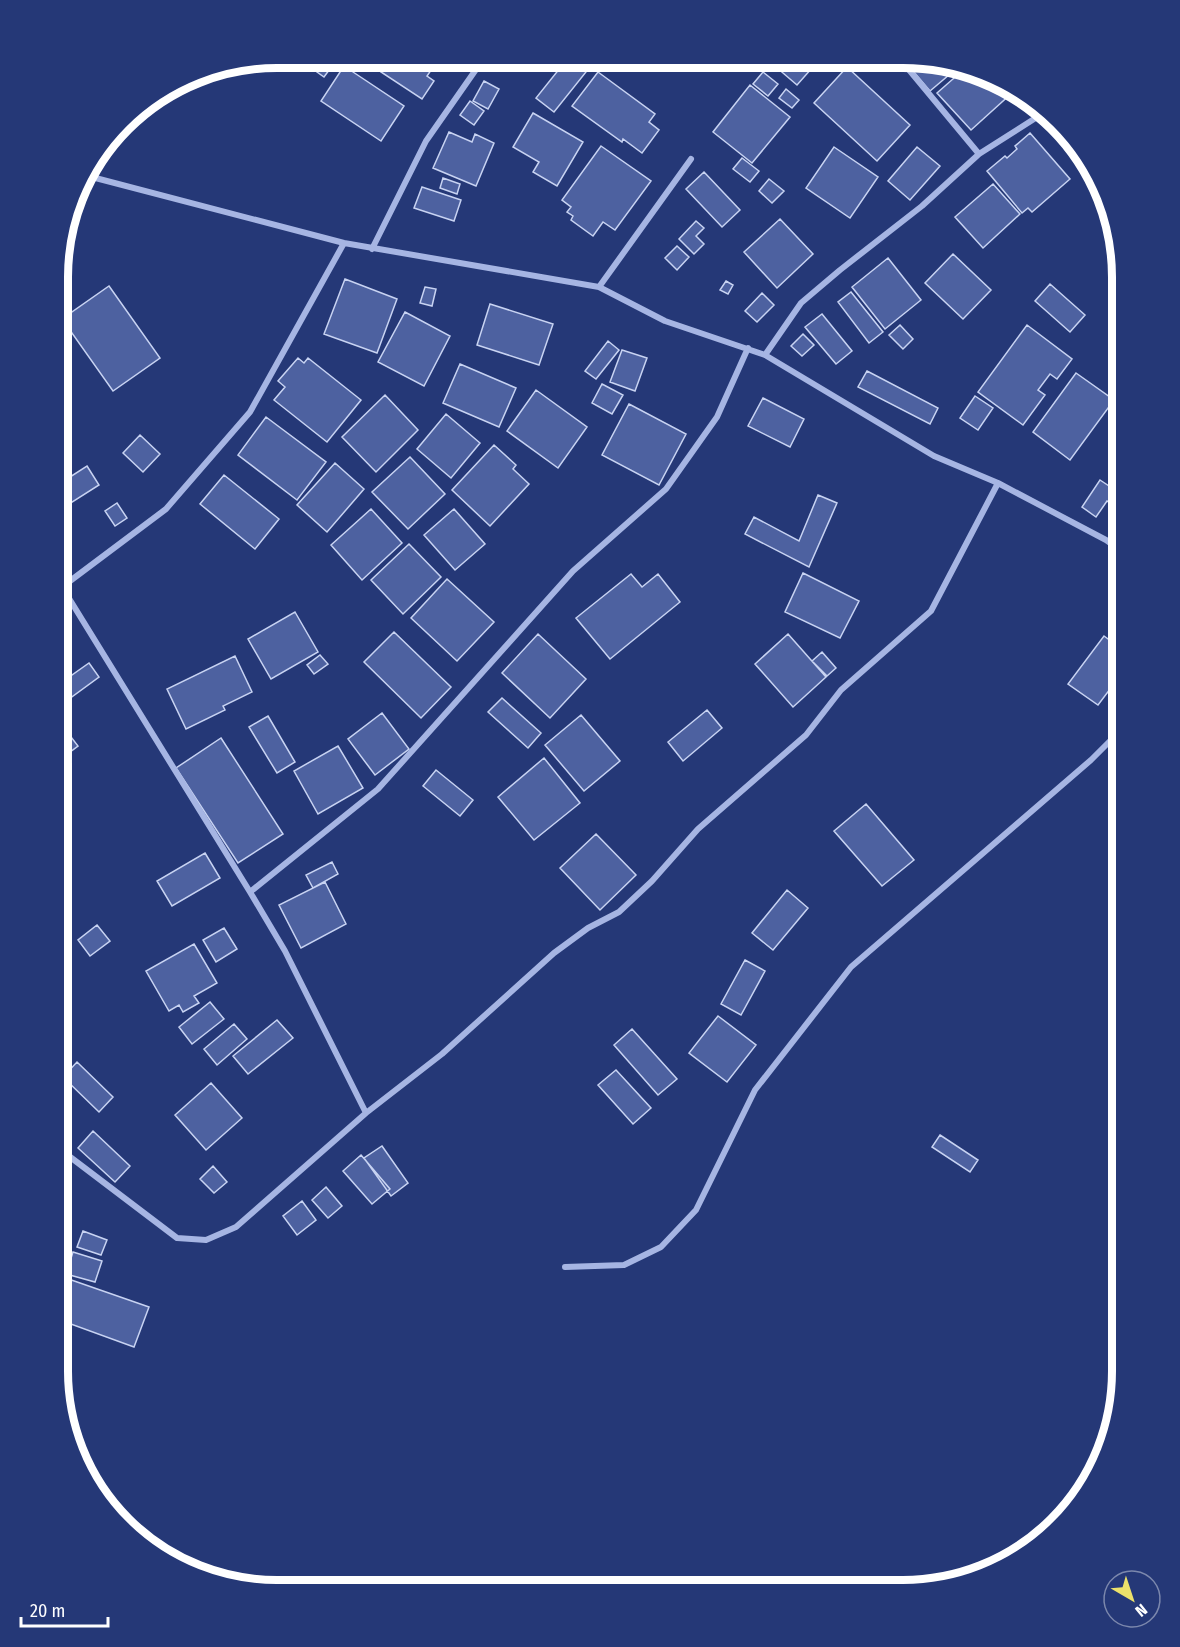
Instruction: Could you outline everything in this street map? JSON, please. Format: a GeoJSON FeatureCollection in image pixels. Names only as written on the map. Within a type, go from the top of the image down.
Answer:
{"type":"FeatureCollection","features":[{"type":"Feature","properties":{"kind":"street"},"geometry":{"type":"LineString","coordinates":[[372,249],[426,141],[477,68]]}},
{"type":"Feature","properties":{"kind":"street"},"geometry":{"type":"LineString","coordinates":[[908,68],[979,154]]}},
{"type":"Feature","properties":{"kind":"street"},"geometry":{"type":"LineString","coordinates":[[765,355],[801,303],[922,206],[979,154],[1038,117]]}},
{"type":"Feature","properties":{"kind":"street"},"geometry":{"type":"LineString","coordinates":[[599,287],[691,159]]}},
{"type":"Feature","properties":{"kind":"street"},"geometry":{"type":"LineString","coordinates":[[93,177],[344,243],[599,287],[665,321],[765,355],[934,456],[998,483],[1112,544]]}},
{"type":"Feature","properties":{"kind":"street"},"geometry":{"type":"LineString","coordinates":[[68,582],[166,509],[250,412],[344,243]]}},
{"type":"Feature","properties":{"kind":"street"},"geometry":{"type":"LineString","coordinates":[[250,892],[378,789],[573,571],[666,489],[717,417],[748,348]]}},
{"type":"Feature","properties":{"kind":"street"},"geometry":{"type":"LineString","coordinates":[[68,1155],[177,1238],[206,1240],[236,1227],[366,1113],[442,1054],[554,953],[588,928],[619,912],[652,881],[698,829],[807,735],[841,690],[931,611],[998,483]]}},
{"type":"Feature","properties":{"kind":"street"},"geometry":{"type":"LineString","coordinates":[[68,601],[285,951],[366,1113]]}},
{"type":"Feature","properties":{"kind":"street"},"geometry":{"type":"LineString","coordinates":[[566,1267],[624,1264],[661,1246],[696,1210],[755,1090],[850,967],[1074,775],[1112,739]]}},
{"type":"Feature","properties":{"kind":"building"},"geometry":{"type":"Polygon","coordinates":[[[311,68],[331,68],[324,77],[311,68]]]}},
{"type":"Feature","properties":{"kind":"building"},"geometry":{"type":"Polygon","coordinates":[[[343,68],[347,68],[404,106],[381,141],[321,101],[343,68]]]}},
{"type":"Feature","properties":{"kind":"building"},"geometry":{"type":"Polygon","coordinates":[[[383,68],[432,68],[427,76],[434,81],[422,99],[381,72],[383,68]]]}},
{"type":"Feature","properties":{"kind":"building"},"geometry":{"type":"Polygon","coordinates":[[[560,68],[581,68],[586,72],[554,112],[536,98],[560,68]]]}},
{"type":"Feature","properties":{"kind":"building"},"geometry":{"type":"Polygon","coordinates":[[[777,68],[812,68],[797,85],[777,68]]]}},
{"type":"Feature","properties":{"kind":"building"},"geometry":{"type":"Polygon","coordinates":[[[848,68],[910,125],[877,161],[814,103],[848,68]]]}},
{"type":"Feature","properties":{"kind":"building"},"geometry":{"type":"Polygon","coordinates":[[[911,68],[931,69],[951,73],[930,91],[911,68]]]}},
{"type":"Feature","properties":{"kind":"building"},"geometry":{"type":"Polygon","coordinates":[[[598,72],[655,114],[649,122],[659,130],[642,153],[623,139],[622,142],[572,106],[598,72]]]}},
{"type":"Feature","properties":{"kind":"building"},"geometry":{"type":"Polygon","coordinates":[[[763,72],[778,84],[768,96],[753,84],[763,72]]]}},
{"type":"Feature","properties":{"kind":"building"},"geometry":{"type":"Polygon","coordinates":[[[958,75],[996,89],[1008,96],[971,130],[937,93],[958,75]]]}},
{"type":"Feature","properties":{"kind":"building"},"geometry":{"type":"Polygon","coordinates":[[[484,81],[499,89],[488,109],[473,101],[484,81]]]}},
{"type":"Feature","properties":{"kind":"building"},"geometry":{"type":"Polygon","coordinates":[[[750,85],[790,117],[752,163],[713,132],[750,85]]]}},
{"type":"Feature","properties":{"kind":"building"},"geometry":{"type":"Polygon","coordinates":[[[786,89],[799,100],[792,108],[779,98],[786,89]]]}},
{"type":"Feature","properties":{"kind":"building"},"geometry":{"type":"Polygon","coordinates":[[[470,101],[484,111],[474,125],[460,115],[470,101]]]}},
{"type":"Feature","properties":{"kind":"building"},"geometry":{"type":"Polygon","coordinates":[[[533,113],[583,142],[557,186],[533,172],[539,162],[513,147],[533,113]]]}},
{"type":"Feature","properties":{"kind":"building"},"geometry":{"type":"Polygon","coordinates":[[[449,132],[472,142],[475,134],[494,143],[476,186],[433,168],[449,132]]]}},
{"type":"Feature","properties":{"kind":"building"},"geometry":{"type":"Polygon","coordinates":[[[1030,133],[1070,179],[1032,212],[1028,208],[1022,213],[987,171],[1005,156],[1007,158],[1017,149],[1015,146],[1030,133]]]}},
{"type":"Feature","properties":{"kind":"building"},"geometry":{"type":"Polygon","coordinates":[[[601,146],[651,181],[615,230],[603,222],[593,236],[571,220],[573,216],[567,212],[571,207],[562,200],[601,146]]]}},
{"type":"Feature","properties":{"kind":"building"},"geometry":{"type":"Polygon","coordinates":[[[834,147],[878,177],[850,218],[806,188],[834,147]]]}},
{"type":"Feature","properties":{"kind":"building"},"geometry":{"type":"Polygon","coordinates":[[[917,147],[940,166],[910,200],[888,181],[917,147]]]}},
{"type":"Feature","properties":{"kind":"building"},"geometry":{"type":"Polygon","coordinates":[[[742,158],[759,171],[750,182],[733,169],[742,158]]]}},
{"type":"Feature","properties":{"kind":"building"},"geometry":{"type":"Polygon","coordinates":[[[704,172],[740,210],[722,227],[686,189],[704,172]]]}},
{"type":"Feature","properties":{"kind":"building"},"geometry":{"type":"Polygon","coordinates":[[[443,178],[460,184],[457,194],[440,188],[443,178]]]}},
{"type":"Feature","properties":{"kind":"building"},"geometry":{"type":"Polygon","coordinates":[[[769,179],[784,191],[772,203],[759,191],[769,179]]]}},
{"type":"Feature","properties":{"kind":"building"},"geometry":{"type":"Polygon","coordinates":[[[993,184],[1020,214],[983,248],[955,217],[993,184]]]}},
{"type":"Feature","properties":{"kind":"building"},"geometry":{"type":"Polygon","coordinates":[[[422,187],[461,200],[454,221],[414,208],[422,187]]]}},
{"type":"Feature","properties":{"kind":"building"},"geometry":{"type":"Polygon","coordinates":[[[780,219],[813,254],[777,288],[744,252],[780,219]]]}},
{"type":"Feature","properties":{"kind":"building"},"geometry":{"type":"Polygon","coordinates":[[[696,221],[704,228],[696,236],[704,244],[694,254],[679,239],[696,221]]]}},
{"type":"Feature","properties":{"kind":"building"},"geometry":{"type":"Polygon","coordinates":[[[677,246],[689,257],[677,270],[665,258],[677,246]]]}},
{"type":"Feature","properties":{"kind":"building"},"geometry":{"type":"Polygon","coordinates":[[[953,254],[991,290],[963,319],[925,283],[953,254]]]}},
{"type":"Feature","properties":{"kind":"building"},"geometry":{"type":"Polygon","coordinates":[[[888,258],[921,300],[885,329],[852,287],[888,258]]]}},
{"type":"Feature","properties":{"kind":"building"},"geometry":{"type":"Polygon","coordinates":[[[345,279],[397,299],[377,353],[324,334],[345,279]]]}},
{"type":"Feature","properties":{"kind":"building"},"geometry":{"type":"Polygon","coordinates":[[[726,281],[733,285],[728,294],[720,290],[726,281]]]}},
{"type":"Feature","properties":{"kind":"building"},"geometry":{"type":"Polygon","coordinates":[[[1050,284],[1085,315],[1070,332],[1035,301],[1050,284]]]}},
{"type":"Feature","properties":{"kind":"building"},"geometry":{"type":"Polygon","coordinates":[[[109,286],[160,358],[113,391],[68,327],[68,315],[109,286]]]}},
{"type":"Feature","properties":{"kind":"building"},"geometry":{"type":"Polygon","coordinates":[[[425,287],[436,289],[432,306],[420,303],[425,287]]]}},
{"type":"Feature","properties":{"kind":"building"},"geometry":{"type":"Polygon","coordinates":[[[851,292],[883,332],[869,343],[838,302],[851,292]]]}},
{"type":"Feature","properties":{"kind":"building"},"geometry":{"type":"Polygon","coordinates":[[[762,293],[774,305],[757,322],[745,311],[762,293]]]}},
{"type":"Feature","properties":{"kind":"building"},"geometry":{"type":"Polygon","coordinates":[[[490,304],[553,324],[539,365],[477,345],[490,304]]]}},
{"type":"Feature","properties":{"kind":"building"},"geometry":{"type":"Polygon","coordinates":[[[405,312],[450,336],[424,386],[378,362],[405,312]]]}},
{"type":"Feature","properties":{"kind":"building"},"geometry":{"type":"Polygon","coordinates":[[[822,314],[852,351],[836,364],[805,327],[822,314]]]}},
{"type":"Feature","properties":{"kind":"building"},"geometry":{"type":"Polygon","coordinates":[[[900,325],[913,339],[903,349],[889,335],[900,325]]]}},
{"type":"Feature","properties":{"kind":"building"},"geometry":{"type":"Polygon","coordinates":[[[1027,325],[1072,359],[1057,379],[1050,374],[1038,390],[1045,395],[1023,425],[978,392],[1027,325]]]}},
{"type":"Feature","properties":{"kind":"building"},"geometry":{"type":"Polygon","coordinates":[[[803,334],[814,345],[802,356],[791,346],[803,334]]]}},
{"type":"Feature","properties":{"kind":"building"},"geometry":{"type":"Polygon","coordinates":[[[608,341],[619,350],[596,379],[585,371],[608,341]]]}},
{"type":"Feature","properties":{"kind":"building"},"geometry":{"type":"Polygon","coordinates":[[[622,350],[647,358],[635,391],[610,382],[622,350]]]}},
{"type":"Feature","properties":{"kind":"building"},"geometry":{"type":"Polygon","coordinates":[[[298,358],[304,363],[308,358],[361,400],[327,442],[274,400],[285,387],[278,381],[298,358]]]}},
{"type":"Feature","properties":{"kind":"building"},"geometry":{"type":"Polygon","coordinates":[[[460,364],[516,388],[499,427],[443,403],[460,364]]]}},
{"type":"Feature","properties":{"kind":"building"},"geometry":{"type":"Polygon","coordinates":[[[867,371],[938,408],[930,424],[858,387],[867,371]]]}},
{"type":"Feature","properties":{"kind":"building"},"geometry":{"type":"Polygon","coordinates":[[[1076,373],[1112,399],[1112,403],[1070,460],[1033,432],[1076,373]]]}},
{"type":"Feature","properties":{"kind":"building"},"geometry":{"type":"Polygon","coordinates":[[[602,384],[623,395],[612,414],[592,403],[602,384]]]}},
{"type":"Feature","properties":{"kind":"building"},"geometry":{"type":"Polygon","coordinates":[[[536,390],[587,427],[558,468],[507,431],[536,390]]]}},
{"type":"Feature","properties":{"kind":"building"},"geometry":{"type":"Polygon","coordinates":[[[385,395],[418,430],[376,472],[342,437],[385,395]]]}},
{"type":"Feature","properties":{"kind":"building"},"geometry":{"type":"Polygon","coordinates":[[[975,396],[993,408],[978,430],[960,418],[975,396]]]}},
{"type":"Feature","properties":{"kind":"building"},"geometry":{"type":"Polygon","coordinates":[[[763,398],[804,419],[790,447],[748,426],[763,398]]]}},
{"type":"Feature","properties":{"kind":"building"},"geometry":{"type":"Polygon","coordinates":[[[629,404],[686,434],[659,485],[602,455],[629,404]]]}},
{"type":"Feature","properties":{"kind":"building"},"geometry":{"type":"Polygon","coordinates":[[[446,414],[480,443],[451,478],[417,449],[446,414]]]}},
{"type":"Feature","properties":{"kind":"building"},"geometry":{"type":"Polygon","coordinates":[[[266,417],[326,462],[297,500],[238,455],[266,417]]]}},
{"type":"Feature","properties":{"kind":"building"},"geometry":{"type":"Polygon","coordinates":[[[140,435],[160,454],[143,472],[123,453],[140,435]]]}},
{"type":"Feature","properties":{"kind":"building"},"geometry":{"type":"Polygon","coordinates":[[[494,445],[516,465],[513,469],[529,484],[490,526],[452,490],[494,445]]]}},
{"type":"Feature","properties":{"kind":"building"},"geometry":{"type":"Polygon","coordinates":[[[410,457],[445,494],[408,529],[372,492],[410,457]]]}},
{"type":"Feature","properties":{"kind":"building"},"geometry":{"type":"Polygon","coordinates":[[[335,463],[364,489],[327,532],[297,505],[335,463]]]}},
{"type":"Feature","properties":{"kind":"building"},"geometry":{"type":"Polygon","coordinates":[[[87,466],[99,485],[68,505],[68,478],[87,466]]]}},
{"type":"Feature","properties":{"kind":"building"},"geometry":{"type":"Polygon","coordinates":[[[224,475],[279,519],[255,549],[200,504],[224,475]]]}},
{"type":"Feature","properties":{"kind":"building"},"geometry":{"type":"Polygon","coordinates":[[[1100,480],[1112,488],[1112,501],[1107,501],[1096,517],[1082,507],[1100,480]]]}},
{"type":"Feature","properties":{"kind":"building"},"geometry":{"type":"Polygon","coordinates":[[[818,495],[837,503],[809,567],[745,534],[754,517],[799,541],[818,495]]]}},
{"type":"Feature","properties":{"kind":"building"},"geometry":{"type":"Polygon","coordinates":[[[117,503],[127,518],[115,526],[105,511],[117,503]]]}},
{"type":"Feature","properties":{"kind":"building"},"geometry":{"type":"Polygon","coordinates":[[[371,509],[402,543],[362,580],[331,545],[371,509]]]}},
{"type":"Feature","properties":{"kind":"building"},"geometry":{"type":"Polygon","coordinates":[[[454,509],[485,544],[455,570],[424,535],[454,509]]]}},
{"type":"Feature","properties":{"kind":"building"},"geometry":{"type":"Polygon","coordinates":[[[409,544],[441,577],[403,614],[371,580],[409,544]]]}},
{"type":"Feature","properties":{"kind":"building"},"geometry":{"type":"Polygon","coordinates":[[[803,573],[859,601],[840,638],[785,612],[803,573]]]}},
{"type":"Feature","properties":{"kind":"building"},"geometry":{"type":"Polygon","coordinates":[[[631,574],[642,587],[658,574],[680,602],[610,659],[576,618],[631,574]]]}},
{"type":"Feature","properties":{"kind":"building"},"geometry":{"type":"Polygon","coordinates":[[[447,579],[494,622],[457,661],[411,618],[447,579]]]}},
{"type":"Feature","properties":{"kind":"building"},"geometry":{"type":"Polygon","coordinates":[[[295,612],[318,652],[271,679],[248,639],[295,612]]]}},
{"type":"Feature","properties":{"kind":"building"},"geometry":{"type":"Polygon","coordinates":[[[394,632],[451,687],[421,718],[364,662],[394,632]]]}},
{"type":"Feature","properties":{"kind":"building"},"geometry":{"type":"Polygon","coordinates":[[[538,634],[586,679],[550,718],[502,673],[538,634]]]}},
{"type":"Feature","properties":{"kind":"building"},"geometry":{"type":"Polygon","coordinates":[[[788,634],[826,677],[793,707],[755,664],[788,634]]]}},
{"type":"Feature","properties":{"kind":"building"},"geometry":{"type":"Polygon","coordinates":[[[1104,636],[1112,642],[1112,687],[1098,705],[1068,684],[1104,636]]]}},
{"type":"Feature","properties":{"kind":"building"},"geometry":{"type":"Polygon","coordinates":[[[822,652],[836,668],[827,676],[812,661],[822,652]]]}},
{"type":"Feature","properties":{"kind":"building"},"geometry":{"type":"Polygon","coordinates":[[[320,655],[328,664],[314,674],[307,665],[320,655]]]}},
{"type":"Feature","properties":{"kind":"building"},"geometry":{"type":"Polygon","coordinates":[[[235,656],[252,692],[223,706],[225,710],[186,729],[167,689],[235,656]]]}},
{"type":"Feature","properties":{"kind":"building"},"geometry":{"type":"Polygon","coordinates":[[[89,663],[99,677],[68,700],[68,678],[89,663]]]}},
{"type":"Feature","properties":{"kind":"building"},"geometry":{"type":"Polygon","coordinates":[[[502,698],[541,733],[528,748],[488,712],[502,698]]]}},
{"type":"Feature","properties":{"kind":"building"},"geometry":{"type":"Polygon","coordinates":[[[707,710],[722,728],[683,761],[668,742],[707,710]]]}},
{"type":"Feature","properties":{"kind":"building"},"geometry":{"type":"Polygon","coordinates":[[[382,713],[409,749],[375,775],[348,739],[382,713]]]}},
{"type":"Feature","properties":{"kind":"building"},"geometry":{"type":"Polygon","coordinates":[[[581,715],[620,761],[584,791],[545,745],[581,715]]]}},
{"type":"Feature","properties":{"kind":"building"},"geometry":{"type":"Polygon","coordinates":[[[268,716],[295,762],[277,773],[249,727],[268,716]]]}},
{"type":"Feature","properties":{"kind":"building"},"geometry":{"type":"Polygon","coordinates":[[[68,733],[78,746],[68,754],[68,733]]]}},
{"type":"Feature","properties":{"kind":"building"},"geometry":{"type":"Polygon","coordinates":[[[221,738],[283,834],[238,863],[176,768],[221,738]]]}},
{"type":"Feature","properties":{"kind":"building"},"geometry":{"type":"Polygon","coordinates":[[[338,746],[363,788],[318,814],[294,771],[338,746]]]}},
{"type":"Feature","properties":{"kind":"building"},"geometry":{"type":"Polygon","coordinates":[[[544,758],[580,803],[534,840],[498,797],[544,758]]]}},
{"type":"Feature","properties":{"kind":"building"},"geometry":{"type":"Polygon","coordinates":[[[436,770],[473,800],[460,816],[423,786],[436,770]]]}},
{"type":"Feature","properties":{"kind":"building"},"geometry":{"type":"Polygon","coordinates":[[[866,804],[914,860],[882,886],[834,831],[866,804]]]}},
{"type":"Feature","properties":{"kind":"building"},"geometry":{"type":"Polygon","coordinates":[[[596,834],[636,875],[600,910],[560,868],[596,834]]]}},
{"type":"Feature","properties":{"kind":"building"},"geometry":{"type":"Polygon","coordinates":[[[205,853],[220,878],[172,906],[157,881],[205,853]]]}},
{"type":"Feature","properties":{"kind":"building"},"geometry":{"type":"Polygon","coordinates":[[[332,862],[338,874],[313,888],[306,875],[332,862]]]}},
{"type":"Feature","properties":{"kind":"building"},"geometry":{"type":"Polygon","coordinates":[[[325,882],[346,924],[301,948],[279,905],[325,882]]]}},
{"type":"Feature","properties":{"kind":"building"},"geometry":{"type":"Polygon","coordinates":[[[787,890],[808,908],[773,950],[752,933],[787,890]]]}},
{"type":"Feature","properties":{"kind":"building"},"geometry":{"type":"Polygon","coordinates":[[[97,925],[110,941],[90,956],[78,940],[97,925]]]}},
{"type":"Feature","properties":{"kind":"building"},"geometry":{"type":"Polygon","coordinates":[[[224,928],[237,949],[216,962],[203,940],[224,928]]]}},
{"type":"Feature","properties":{"kind":"building"},"geometry":{"type":"Polygon","coordinates":[[[194,944],[217,983],[194,996],[199,1003],[183,1012],[179,1005],[169,1011],[146,971],[194,944]]]}},
{"type":"Feature","properties":{"kind":"building"},"geometry":{"type":"Polygon","coordinates":[[[745,960],[765,971],[741,1015],[721,1004],[745,960]]]}},
{"type":"Feature","properties":{"kind":"building"},"geometry":{"type":"Polygon","coordinates":[[[210,1002],[224,1019],[192,1044],[179,1027],[210,1002]]]}},
{"type":"Feature","properties":{"kind":"building"},"geometry":{"type":"Polygon","coordinates":[[[718,1016],[756,1045],[727,1082],[689,1053],[718,1016]]]}},
{"type":"Feature","properties":{"kind":"building"},"geometry":{"type":"Polygon","coordinates":[[[277,1020],[293,1038],[248,1074],[233,1056],[277,1020]]]}},
{"type":"Feature","properties":{"kind":"building"},"geometry":{"type":"Polygon","coordinates":[[[234,1024],[247,1039],[217,1065],[204,1049],[234,1024]]]}},
{"type":"Feature","properties":{"kind":"building"},"geometry":{"type":"Polygon","coordinates":[[[632,1029],[677,1079],[658,1095],[614,1045],[632,1029]]]}},
{"type":"Feature","properties":{"kind":"building"},"geometry":{"type":"Polygon","coordinates":[[[77,1062],[113,1097],[99,1112],[68,1082],[68,1072],[77,1062]]]}},
{"type":"Feature","properties":{"kind":"building"},"geometry":{"type":"Polygon","coordinates":[[[616,1070],[651,1108],[633,1124],[598,1085],[616,1070]]]}},
{"type":"Feature","properties":{"kind":"building"},"geometry":{"type":"Polygon","coordinates":[[[211,1083],[242,1118],[206,1150],[175,1115],[211,1083]]]}},
{"type":"Feature","properties":{"kind":"building"},"geometry":{"type":"Polygon","coordinates":[[[93,1131],[130,1166],[115,1182],[78,1148],[93,1131]]]}},
{"type":"Feature","properties":{"kind":"building"},"geometry":{"type":"Polygon","coordinates":[[[940,1135],[978,1160],[970,1172],[932,1147],[940,1135]]]}},
{"type":"Feature","properties":{"kind":"building"},"geometry":{"type":"Polygon","coordinates":[[[382,1146],[408,1183],[391,1196],[364,1158],[382,1146]]]}},
{"type":"Feature","properties":{"kind":"building"},"geometry":{"type":"Polygon","coordinates":[[[361,1155],[390,1189],[372,1204],[343,1171],[361,1155]]]}},
{"type":"Feature","properties":{"kind":"building"},"geometry":{"type":"Polygon","coordinates":[[[213,1166],[227,1182],[214,1193],[200,1179],[213,1166]]]}},
{"type":"Feature","properties":{"kind":"building"},"geometry":{"type":"Polygon","coordinates":[[[326,1187],[342,1206],[328,1218],[312,1200],[326,1187]]]}},
{"type":"Feature","properties":{"kind":"building"},"geometry":{"type":"Polygon","coordinates":[[[302,1201],[316,1220],[297,1235],[283,1216],[302,1201]]]}},
{"type":"Feature","properties":{"kind":"building"},"geometry":{"type":"Polygon","coordinates":[[[83,1231],[107,1240],[101,1255],[77,1247],[83,1231]]]}},
{"type":"Feature","properties":{"kind":"building"},"geometry":{"type":"Polygon","coordinates":[[[73,1252],[102,1261],[95,1282],[68,1275],[73,1252]]]}},
{"type":"Feature","properties":{"kind":"building"},"geometry":{"type":"Polygon","coordinates":[[[68,1279],[149,1307],[134,1347],[68,1323],[68,1279]]]}}]}
